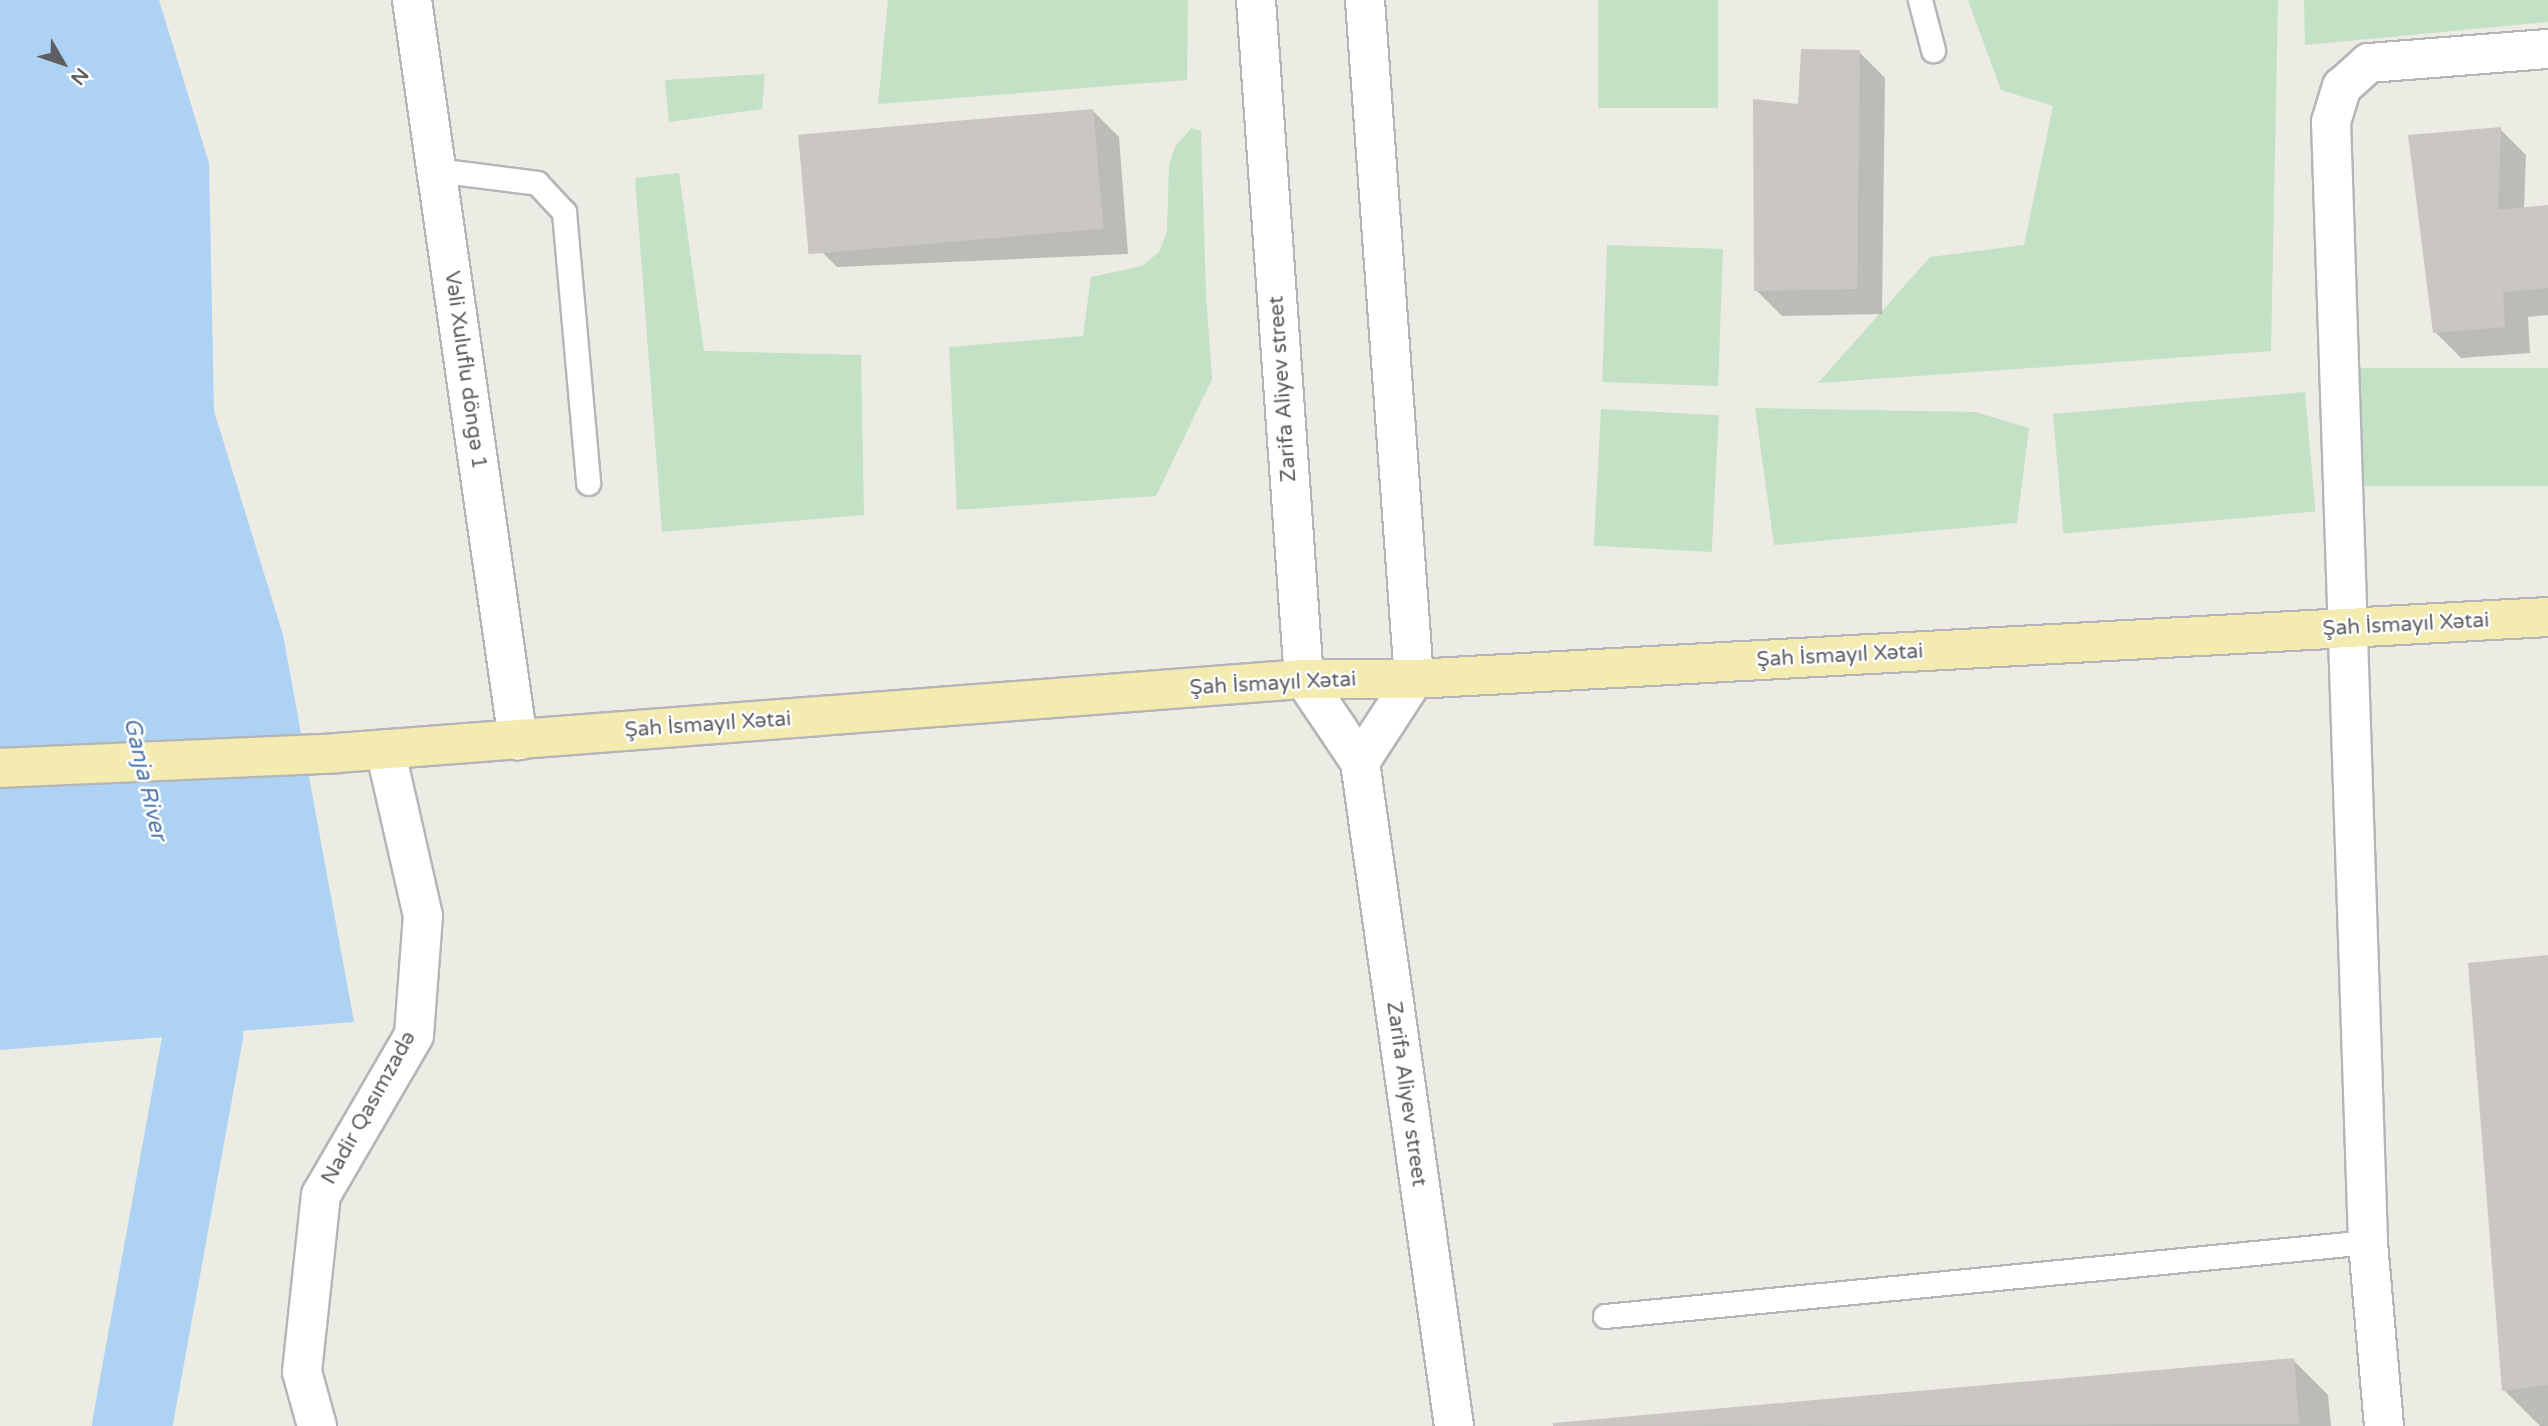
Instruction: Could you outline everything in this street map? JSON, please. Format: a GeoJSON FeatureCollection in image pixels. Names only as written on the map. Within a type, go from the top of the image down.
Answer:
{"type":"FeatureCollection","features":[{"type":"Feature","properties":{"kind":"main road","name":"Şah İsmayıl Xətai"},"geometry":{"type":"LineString","coordinates":[[0,768],[337,753],[1304,679],[1414,679],[2548,617]]}},
{"type":"Feature","properties":{"kind":"street","name":"Vəli Xuluflu döngə 1"},"geometry":{"type":"LineString","coordinates":[[412,0],[518,740]]}},
{"type":"Feature","properties":{"kind":"street","name":"Zarifa Aliyev street"},"geometry":{"type":"LineString","coordinates":[[1256,0],[1304,679],[1360,762],[1454,1426]]}},
{"type":"Feature","properties":{"kind":"street"},"geometry":{"type":"LineString","coordinates":[[1360,762],[1414,679],[1365,0]]}},
{"type":"Feature","properties":{"kind":"street"},"geometry":{"type":"LineString","coordinates":[[2384,1426],[2368,1242],[2331,122],[2342,87],[2369,63],[2548,49]]}},
{"type":"Feature","properties":{"kind":"street","name":"Nadir Qasımzadə"},"geometry":{"type":"LineString","coordinates":[[317,1426],[302,1372],[321,1195],[414,1035],[423,916],[385,749]]}},
{"type":"Feature","properties":{"kind":"lane"},"geometry":{"type":"LineString","coordinates":[[1920,0],[1933,50]]}},
{"type":"Feature","properties":{"kind":"lane"},"geometry":{"type":"LineString","coordinates":[[436,170],[537,183],[564,212],[588,484]]}},
{"type":"Feature","properties":{"kind":"lane"},"geometry":{"type":"LineString","coordinates":[[1605,1316],[2368,1242]]}},
{"type":"Feature","properties":{"kind":"green space"},"geometry":{"type":"Polygon","coordinates":[[[888,0],[1188,0],[1187,80],[878,104],[888,0]]]}},
{"type":"Feature","properties":{"kind":"green space"},"geometry":{"type":"Polygon","coordinates":[[[1598,0],[1718,0],[1718,108],[1598,108],[1598,0]]]}},
{"type":"Feature","properties":{"kind":"green space"},"geometry":{"type":"Polygon","coordinates":[[[1968,0],[2278,0],[2271,351],[1818,383],[1930,257],[2024,245],[2053,106],[2001,90],[1968,0]]]}},
{"type":"Feature","properties":{"kind":"green space"},"geometry":{"type":"Polygon","coordinates":[[[2304,0],[2548,0],[2548,22],[2305,45],[2304,0]]]}},
{"type":"Feature","properties":{"kind":"green space"},"geometry":{"type":"Polygon","coordinates":[[[765,74],[762,109],[669,122],[665,80],[765,74]]]}},
{"type":"Feature","properties":{"kind":"green space"},"geometry":{"type":"Polygon","coordinates":[[[1191,128],[1201,131],[1206,295],[1212,379],[1156,496],[957,510],[949,347],[1083,336],[1091,277],[1142,266],[1159,252],[1167,232],[1169,165],[1175,147],[1191,128]]]}},
{"type":"Feature","properties":{"kind":"green space"},"geometry":{"type":"Polygon","coordinates":[[[679,173],[704,351],[861,355],[864,515],[662,532],[635,178],[679,173]]]}},
{"type":"Feature","properties":{"kind":"green space"},"geometry":{"type":"Polygon","coordinates":[[[1607,245],[1723,249],[1718,386],[1602,382],[1607,245]]]}},
{"type":"Feature","properties":{"kind":"green space"},"geometry":{"type":"Polygon","coordinates":[[[2354,368],[2548,368],[2548,486],[2354,486],[2354,368]]]}},
{"type":"Feature","properties":{"kind":"green space"},"geometry":{"type":"Polygon","coordinates":[[[2305,392],[2315,512],[2063,534],[2053,414],[2305,392]]]}},
{"type":"Feature","properties":{"kind":"green space"},"geometry":{"type":"Polygon","coordinates":[[[1755,408],[1975,412],[2029,428],[2017,523],[1774,545],[1755,408]]]}},
{"type":"Feature","properties":{"kind":"green space"},"geometry":{"type":"Polygon","coordinates":[[[1601,409],[1719,415],[1712,552],[1594,546],[1601,409]]]}},
{"type":"Feature","properties":{"kind":"water"},"geometry":{"type":"Polygon","coordinates":[[[0,0],[159,0],[209,163],[214,411],[283,635],[354,1022],[0,1050],[0,0]]]}},
{"type":"Feature","properties":{"kind":"building"},"geometry":{"type":"Polygon","coordinates":[[[1801,49],[1860,50],[1857,289],[1754,291],[1753,99],[1798,104],[1801,49]]]}},
{"type":"Feature","properties":{"kind":"building"},"geometry":{"type":"Polygon","coordinates":[[[1093,109],[1103,229],[809,254],[798,135],[1093,109]]]}},
{"type":"Feature","properties":{"kind":"building"},"geometry":{"type":"Polygon","coordinates":[[[2501,127],[2498,210],[2548,205],[2548,288],[2503,292],[2505,327],[2433,333],[2408,135],[2501,127]]]}},
{"type":"Feature","properties":{"kind":"building"},"geometry":{"type":"Polygon","coordinates":[[[2548,955],[2548,1385],[2502,1391],[2468,963],[2548,955]]]}},
{"type":"Feature","properties":{"kind":"building"},"geometry":{"type":"Polygon","coordinates":[[[2294,1358],[2299,1424],[1553,1426],[1553,1423],[2294,1358]]]}},
{"type":"Feature","properties":{"kind":"waterway","name":"Ganja River"},"geometry":{"type":"LineString","coordinates":[[132,1426],[203,1034],[178,926]]}}]}
